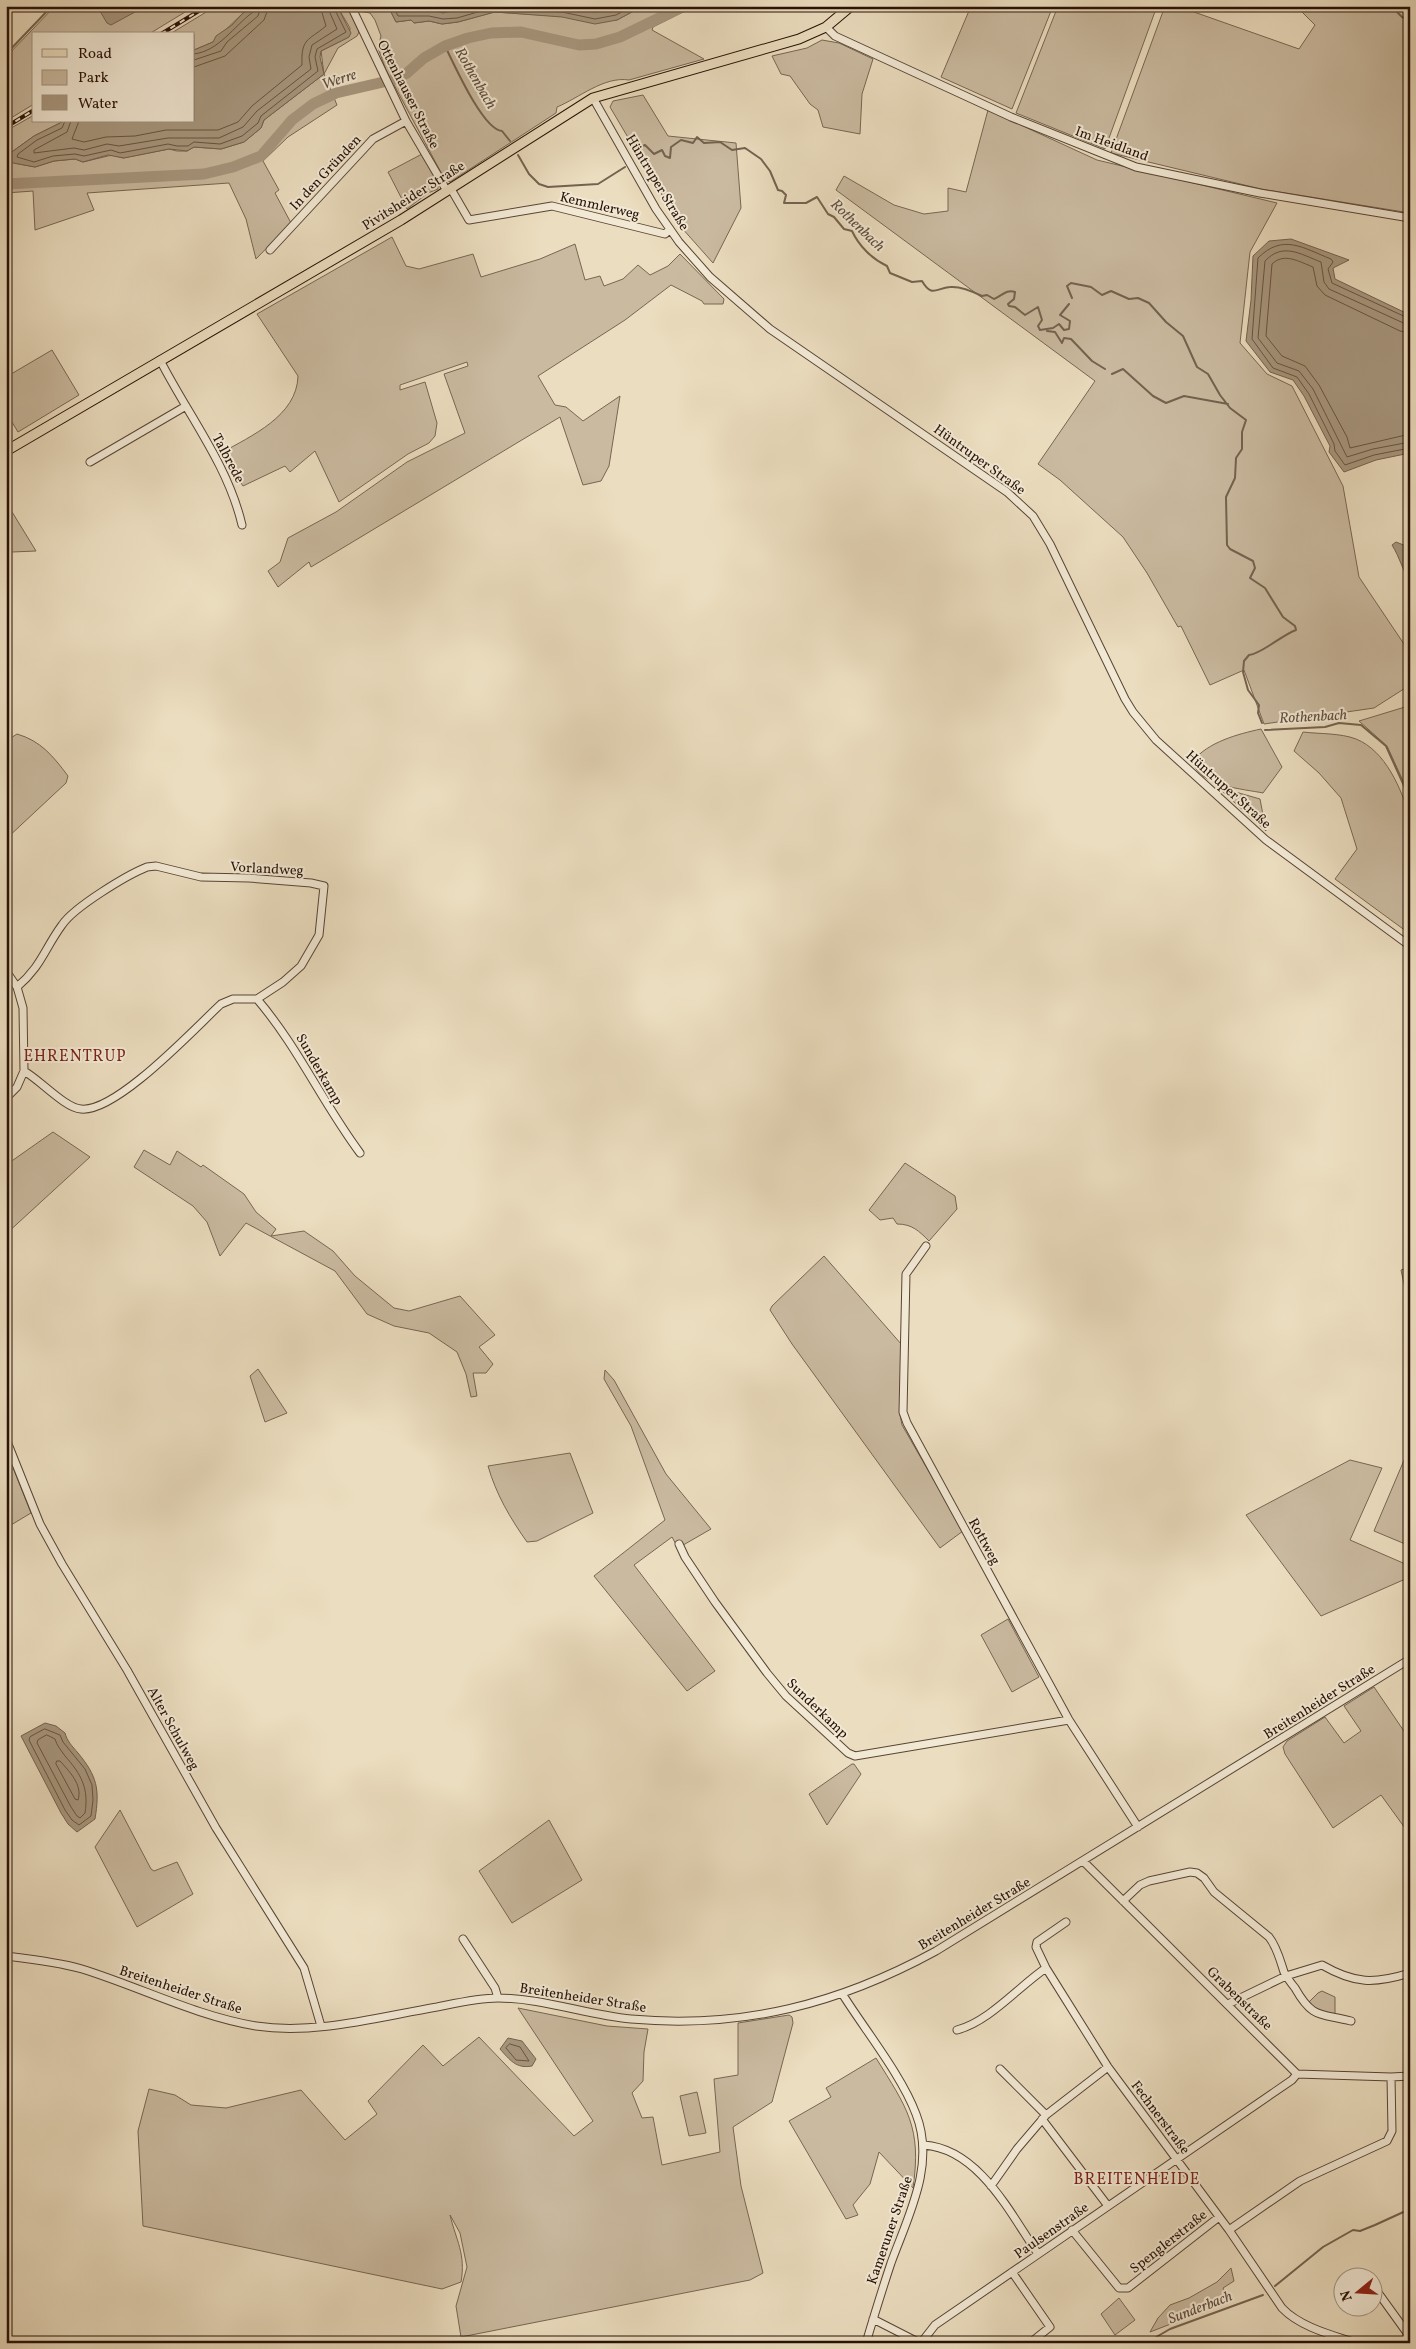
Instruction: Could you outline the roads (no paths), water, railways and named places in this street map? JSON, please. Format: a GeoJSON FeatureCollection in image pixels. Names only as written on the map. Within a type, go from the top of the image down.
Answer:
{"type":"FeatureCollection","features":[{"type":"Feature","properties":{"kind":"main road","name":"Pivitsheider Straße"},"geometry":{"type":"LineString","coordinates":[[6,451],[449,190],[593,98],[799,40],[826,27],[851,6]]}},
{"type":"Feature","properties":{"kind":"street","name":"Ottenhauser Straße"},"geometry":{"type":"LineString","coordinates":[[351,6],[406,121],[449,190]]}},
{"type":"Feature","properties":{"kind":"street","name":"Im Heidland"},"geometry":{"type":"LineString","coordinates":[[826,27],[835,36],[1011,117],[1136,167],[1260,193],[1410,218]]}},
{"type":"Feature","properties":{"kind":"street","name":"Hüntruper Straße"},"geometry":{"type":"LineString","coordinates":[[593,98],[670,229],[710,277],[756,318],[1007,492],[1021,504],[1033,516],[1050,544],[1125,699],[1144,726],[1168,752],[1266,840],[1410,946]]}},
{"type":"Feature","properties":{"kind":"street","name":"In den Gründen"},"geometry":{"type":"LineString","coordinates":[[270,250],[373,139],[406,121]]}},
{"type":"Feature","properties":{"kind":"street","name":"Kemmlerweg"},"geometry":{"type":"LineString","coordinates":[[449,190],[469,220],[552,206],[665,234],[670,229]]}},
{"type":"Feature","properties":{"kind":"street","name":"Talbrede"},"geometry":{"type":"LineString","coordinates":[[160,360],[226,476],[236,501],[242,526]]}},
{"type":"Feature","properties":{"kind":"street"},"geometry":{"type":"LineString","coordinates":[[90,462],[186,406]]}},
{"type":"Feature","properties":{"kind":"street","name":"Vorlandweg"},"geometry":{"type":"LineString","coordinates":[[17,986],[32,975],[62,923],[80,908],[148,867],[156,866],[201,877],[310,882],[324,886],[319,935],[301,966],[283,982],[257,999]]}},
{"type":"Feature","properties":{"kind":"street"},"geometry":{"type":"LineString","coordinates":[[6,971],[17,986],[23,1008],[24,1071],[17,1087],[6,1098]]}},
{"type":"Feature","properties":{"kind":"street"},"geometry":{"type":"LineString","coordinates":[[24,1071],[38,1079],[68,1104],[81,1109],[99,1106],[132,1087],[221,1004],[234,999],[257,999]]}},
{"type":"Feature","properties":{"kind":"street","name":"Sunderkamp"},"geometry":{"type":"LineString","coordinates":[[257,999],[276,1021],[296,1050],[334,1118],[360,1153]]}},
{"type":"Feature","properties":{"kind":"street","name":"Rottweg"},"geometry":{"type":"LineString","coordinates":[[926,1246],[906,1274],[903,1412],[907,1423],[1069,1720],[1138,1828]]}},
{"type":"Feature","properties":{"kind":"street","name":"Alter Schulweg"},"geometry":{"type":"LineString","coordinates":[[6,1439],[40,1524],[54,1550],[127,1670],[221,1836],[304,1968],[311,1983],[321,2026]]}},
{"type":"Feature","properties":{"kind":"street","name":"Sunderkamp"},"geometry":{"type":"LineString","coordinates":[[679,1544],[685,1558],[766,1673],[786,1696],[848,1753],[855,1756],[1069,1720]]}},
{"type":"Feature","properties":{"kind":"street","name":"Breitenheider Straße"},"geometry":{"type":"LineString","coordinates":[[6,1956],[81,1969],[208,2013],[256,2026],[291,2028],[321,2026],[498,1998],[630,2019],[690,2022],[762,2015],[843,1995],[878,1981],[936,1951],[1410,1659]]}},
{"type":"Feature","properties":{"kind":"street","name":"Grabenstraße"},"geometry":{"type":"LineString","coordinates":[[1083,1861],[1297,2074]]}},
{"type":"Feature","properties":{"kind":"street"},"geometry":{"type":"LineString","coordinates":[[1123,1901],[1140,1885],[1149,1881],[1190,1872],[1197,1873],[1204,1878],[1214,1892],[1269,1937],[1274,1943],[1286,1976],[1303,2002],[1312,2011],[1328,2018],[1351,2021]]}},
{"type":"Feature","properties":{"kind":"street","name":"Fechnerstraße"},"geometry":{"type":"LineString","coordinates":[[1066,1922],[1037,1942],[1036,1947],[1046,1968],[1108,2067],[1229,2230],[1282,2308],[1289,2315],[1332,2335],[1356,2343]]}},
{"type":"Feature","properties":{"kind":"street"},"geometry":{"type":"LineString","coordinates":[[463,1939],[494,1988],[498,1998]]}},
{"type":"Feature","properties":{"kind":"street"},"geometry":{"type":"LineString","coordinates":[[1228,2004],[1286,1976],[1322,1965],[1350,1979],[1364,1982],[1378,1982],[1410,1973]]}},
{"type":"Feature","properties":{"kind":"street"},"geometry":{"type":"LineString","coordinates":[[957,2030],[968,2027],[992,2011],[1024,1983],[1046,1968]]}},
{"type":"Feature","properties":{"kind":"street","name":"Kameruner Straße"},"geometry":{"type":"LineString","coordinates":[[843,1995],[906,2092],[916,2115],[924,2145],[920,2183],[866,2343]]}},
{"type":"Feature","properties":{"kind":"street"},"geometry":{"type":"LineString","coordinates":[[991,2186],[1017,2149],[1044,2117],[1108,2067]]}},
{"type":"Feature","properties":{"kind":"street"},"geometry":{"type":"LineString","coordinates":[[1000,2069],[1044,2117],[1108,2206]]}},
{"type":"Feature","properties":{"kind":"street"},"geometry":{"type":"LineString","coordinates":[[1297,2074],[1410,2076]]}},
{"type":"Feature","properties":{"kind":"street","name":"Paulsenstraße"},"geometry":{"type":"LineString","coordinates":[[920,2343],[935,2325],[1177,2160],[1292,2080],[1297,2074]]}},
{"type":"Feature","properties":{"kind":"street"},"geometry":{"type":"LineString","coordinates":[[1229,2230],[1306,2177],[1387,2141],[1392,2131],[1391,2077]]}},
{"type":"Feature","properties":{"kind":"street"},"geometry":{"type":"LineString","coordinates":[[924,2145],[948,2149],[984,2177],[1038,2254]]}},
{"type":"Feature","properties":{"kind":"street","name":"Spenglerstraße"},"geometry":{"type":"LineString","coordinates":[[1072,2230],[1119,2288],[1123,2289],[1128,2288],[1219,2218]]}},
{"type":"Feature","properties":{"kind":"street"},"geometry":{"type":"LineString","coordinates":[[1012,2272],[1050,2327],[1030,2343]]}},
{"type":"Feature","properties":{"kind":"street"},"geometry":{"type":"LineString","coordinates":[[1384,2302],[1409,2340]]}},
{"type":"Feature","properties":{"kind":"street"},"geometry":{"type":"LineString","coordinates":[[873,2320],[920,2343]]}},
{"type":"Feature","properties":{"kind":"street"},"geometry":{"type":"LineString","coordinates":[[1330,2343],[1332,2335]]}},
{"type":"Feature","properties":{"kind":"water"},"geometry":{"type":"Polygon","coordinates":[[[97,6],[146,6],[111,25],[107,23],[97,6]]]}},
{"type":"Feature","properties":{"kind":"water"},"geometry":{"type":"Polygon","coordinates":[[[256,6],[337,6],[351,33],[349,37],[321,51],[320,57],[324,74],[264,120],[261,128],[244,142],[221,149],[194,147],[187,151],[169,149],[124,158],[108,155],[83,162],[75,159],[54,161],[35,167],[13,163],[8,159],[9,154],[34,136],[62,122],[195,122],[195,50],[213,42],[216,36],[232,25],[243,13],[256,6]]]}},
{"type":"Feature","properties":{"kind":"water"},"geometry":{"type":"Polygon","coordinates":[[[388,6],[643,6],[617,20],[595,24],[562,17],[495,12],[458,22],[442,24],[429,21],[414,23],[411,20],[396,22],[388,6]]]}},
{"type":"Feature","properties":{"kind":"water"},"geometry":{"type":"Polygon","coordinates":[[[1291,239],[1349,260],[1333,268],[1335,279],[1410,315],[1410,453],[1376,460],[1344,472],[1329,452],[1330,446],[1304,396],[1293,380],[1270,372],[1246,341],[1251,300],[1253,256],[1269,241],[1291,239]]]}},
{"type":"Feature","properties":{"kind":"water"},"geometry":{"type":"Polygon","coordinates":[[[1396,542],[1406,546],[1410,543],[1410,582],[1392,545],[1396,542]]]}},
{"type":"Feature","properties":{"kind":"water"},"geometry":{"type":"Polygon","coordinates":[[[45,1723],[56,1726],[65,1733],[96,1783],[95,1819],[77,1832],[68,1824],[61,1813],[21,1736],[45,1723]]]}},
{"type":"Feature","properties":{"kind":"water"},"geometry":{"type":"Polygon","coordinates":[[[508,2038],[522,2041],[536,2059],[532,2066],[517,2065],[500,2049],[508,2038]]]}},
{"type":"Feature","properties":{"kind":"waterway"},"geometry":{"type":"LineString","coordinates":[[6,54],[52,6]]}},
{"type":"Feature","properties":{"kind":"waterway","name":"Werre"},"geometry":{"type":"LineString","coordinates":[[6,184],[204,174],[233,167],[261,156],[292,120],[313,104],[336,93],[392,80],[407,73],[424,58],[445,46],[491,33],[521,32],[579,45],[596,44],[620,37],[684,6]]}},
{"type":"Feature","properties":{"kind":"waterway"},"geometry":{"type":"LineString","coordinates":[[1299,6],[1324,7],[1327,11],[1336,6]]}},
{"type":"Feature","properties":{"kind":"waterway"},"geometry":{"type":"LineString","coordinates":[[1372,6],[1396,11],[1402,17],[1410,20]]}},
{"type":"Feature","properties":{"kind":"waterway","name":"Rothenbach"},"geometry":{"type":"LineString","coordinates":[[445,46],[462,81],[486,120],[494,128],[502,131],[510,141]]}},
{"type":"Feature","properties":{"kind":"waterway","name":"Rothenbach"},"geometry":{"type":"LineString","coordinates":[[638,158],[641,156],[641,147],[645,145],[654,154],[662,150],[665,156],[670,158],[671,147],[681,140],[693,143],[697,137],[704,143],[720,142],[732,150],[745,148],[761,159],[770,171],[778,190],[786,195],[784,203],[806,203],[817,197],[828,214],[834,217],[844,229],[852,231],[862,247],[876,260],[887,266],[890,273],[912,282],[922,281],[932,291],[958,287],[982,296],[987,295],[994,299],[1007,292],[1015,292],[1014,299],[1008,304],[1009,306],[1015,307],[1025,315],[1038,307],[1042,320],[1038,326],[1040,330],[1053,328],[1059,324],[1064,330],[1069,329],[1070,321],[1060,315],[1069,304]]}},
{"type":"Feature","properties":{"kind":"waterway","name":"Rothenbach"},"geometry":{"type":"LineString","coordinates":[[518,155],[529,174],[539,184],[548,187],[598,184],[625,167]]}},
{"type":"Feature","properties":{"kind":"waterway","name":"Rothenbach"},"geometry":{"type":"LineString","coordinates":[[1072,298],[1067,286],[1071,283],[1091,287],[1102,295],[1111,291],[1129,299],[1138,298],[1149,303],[1166,322],[1183,336],[1197,367],[1208,374],[1230,408],[1246,420],[1242,432],[1242,449],[1236,458],[1235,478],[1226,497],[1227,545],[1230,549],[1253,561],[1255,568],[1250,578],[1265,588],[1283,617],[1295,626],[1296,630],[1249,655],[1244,661],[1243,672],[1248,690],[1259,705],[1258,713],[1262,723]]}},
{"type":"Feature","properties":{"kind":"waterway"},"geometry":{"type":"LineString","coordinates":[[1047,331],[1055,332],[1062,343],[1064,338],[1071,339],[1092,361],[1105,369]]}},
{"type":"Feature","properties":{"kind":"waterway"},"geometry":{"type":"LineString","coordinates":[[1112,374],[1123,369],[1153,396],[1166,403],[1184,396],[1228,404]]}},
{"type":"Feature","properties":{"kind":"waterway","name":"Rothenbach"},"geometry":{"type":"LineString","coordinates":[[1265,730],[1325,727],[1339,723],[1361,725],[1386,746],[1410,799]]}},
{"type":"Feature","properties":{"kind":"waterway","name":"Sunderbach"},"geometry":{"type":"LineString","coordinates":[[1275,2286],[1323,2247],[1353,2230],[1360,2231],[1410,2209]]}},
{"type":"Feature","properties":{"kind":"waterway","name":"Sunderbach"},"geometry":{"type":"LineString","coordinates":[[1146,2343],[1170,2329],[1263,2295]]}},
{"type":"Feature","properties":{"kind":"railway"},"geometry":{"type":"LineString","coordinates":[[164,32],[207,6]]}},
{"type":"Feature","properties":{"kind":"railway"},"geometry":{"type":"LineString","coordinates":[[6,127],[32,111]]}},
{"type":"Feature","properties":{"kind":"district","name":"EHRENTRUP"},"geometry":{"type":"Point","coordinates":[75,1055]}},
{"type":"Feature","properties":{"kind":"district","name":"BREITENHEIDE"},"geometry":{"type":"Point","coordinates":[1137,2178]}}]}
